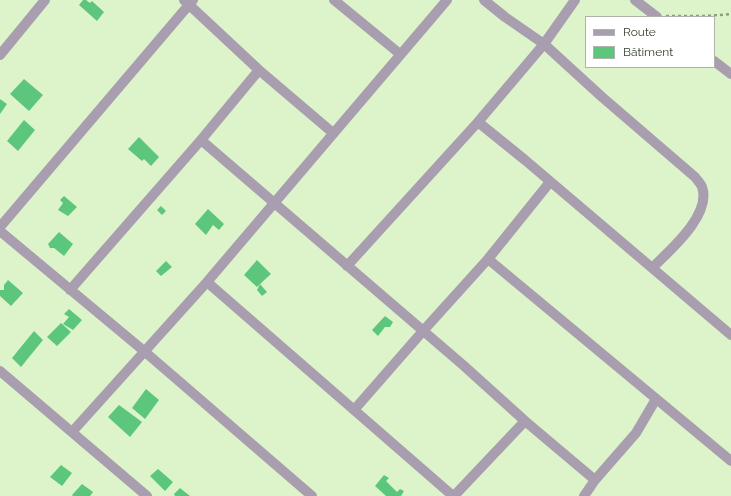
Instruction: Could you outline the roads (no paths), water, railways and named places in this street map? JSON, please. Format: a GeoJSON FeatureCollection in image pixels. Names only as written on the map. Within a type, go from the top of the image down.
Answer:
{"type":"FeatureCollection","features":[{"type":"Feature","properties":{"kind":"street"},"geometry":{"type":"LineString","coordinates":[[0,55],[45,0]]}},
{"type":"Feature","properties":{"kind":"street"},"geometry":{"type":"LineString","coordinates":[[334,0],[400,54]]}},
{"type":"Feature","properties":{"kind":"street"},"geometry":{"type":"LineString","coordinates":[[72,432],[207,282],[447,0]]}},
{"type":"Feature","properties":{"kind":"street"},"geometry":{"type":"LineString","coordinates":[[484,0],[505,17],[544,44],[602,97],[695,177],[702,186],[704,196],[701,209],[696,218],[683,238],[652,268]]}},
{"type":"Feature","properties":{"kind":"street"},"geometry":{"type":"LineString","coordinates":[[347,266],[478,122],[544,44],[575,0]]}},
{"type":"Feature","properties":{"kind":"street"},"geometry":{"type":"LineString","coordinates":[[635,0],[655,16]]}},
{"type":"Feature","properties":{"kind":"street"},"geometry":{"type":"LineString","coordinates":[[0,227],[189,2],[259,70],[333,133]]}},
{"type":"Feature","properties":{"kind":"street"},"geometry":{"type":"LineString","coordinates":[[715,62],[731,74]]}},
{"type":"Feature","properties":{"kind":"street"},"geometry":{"type":"LineString","coordinates":[[70,290],[259,70]]}},
{"type":"Feature","properties":{"kind":"street"},"geometry":{"type":"LineString","coordinates":[[478,122],[525,160],[731,335]]}},
{"type":"Feature","properties":{"kind":"street"},"geometry":{"type":"LineString","coordinates":[[200,140],[595,480]]}},
{"type":"Feature","properties":{"kind":"street"},"geometry":{"type":"LineString","coordinates":[[354,410],[488,259],[550,182]]}},
{"type":"Feature","properties":{"kind":"street"},"geometry":{"type":"LineString","coordinates":[[0,231],[144,351],[312,496]]}},
{"type":"Feature","properties":{"kind":"street"},"geometry":{"type":"LineString","coordinates":[[488,259],[731,461]]}},
{"type":"Feature","properties":{"kind":"street"},"geometry":{"type":"LineString","coordinates":[[207,282],[453,496],[525,421]]}},
{"type":"Feature","properties":{"kind":"street"},"geometry":{"type":"LineString","coordinates":[[2,375],[147,496]]}},
{"type":"Feature","properties":{"kind":"street"},"geometry":{"type":"LineString","coordinates":[[584,496],[595,480],[636,433],[656,399]]}}]}
